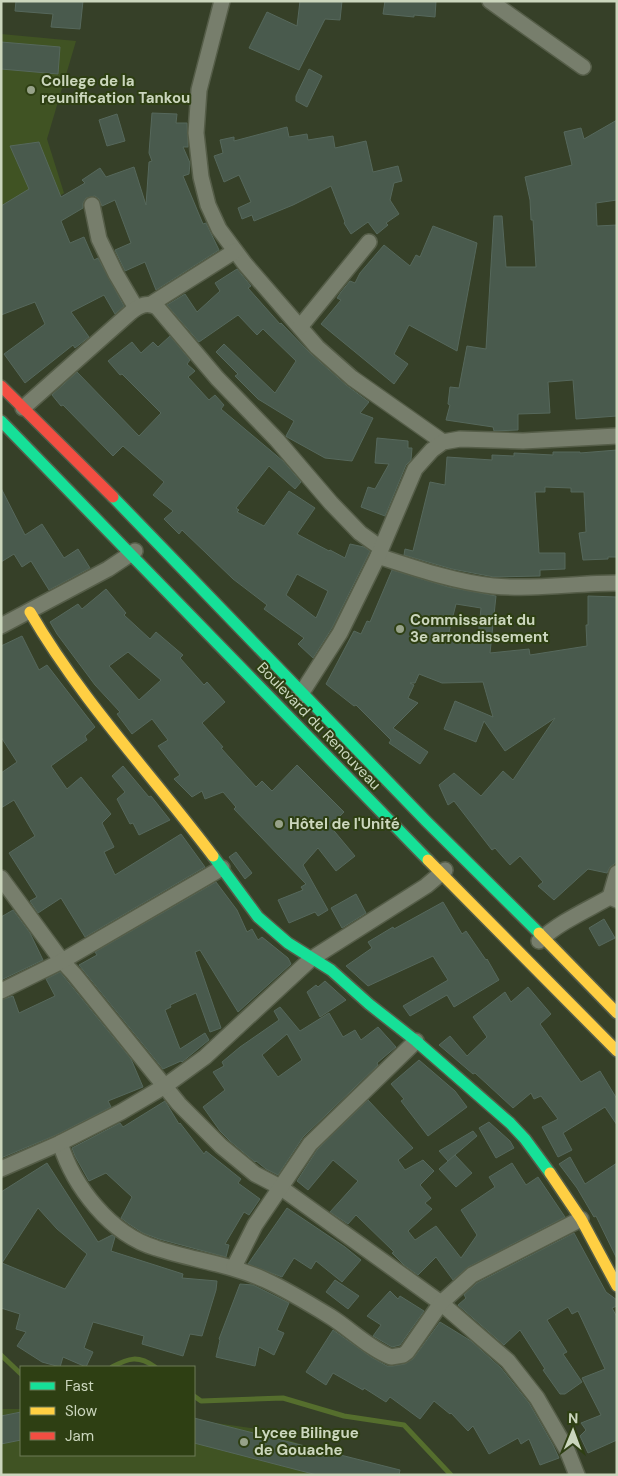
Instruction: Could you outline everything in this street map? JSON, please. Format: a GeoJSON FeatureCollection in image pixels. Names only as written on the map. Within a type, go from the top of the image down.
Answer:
{"type":"FeatureCollection","features":[{"type":"Feature","properties":{"kind":"main road","name":"Boulevard du Renouveau"},"geometry":{"type":"LineString","coordinates":[[1,386],[105,488],[617,1013]]}},
{"type":"Feature","properties":{"kind":"main road","name":"Boulevard du Renouveau"},"geometry":{"type":"LineString","coordinates":[[1,421],[441,874],[617,1051]]}},
{"type":"Feature","properties":{"kind":"main road"},"geometry":{"type":"LineString","coordinates":[[30,612],[47,641],[109,725],[180,812],[258,917],[288,943],[332,970],[369,1004],[416,1041],[510,1123],[525,1139],[566,1195],[617,1286]]}},
{"type":"Feature","properties":{"kind":"street"},"geometry":{"type":"LineString","coordinates":[[222,1],[199,90],[196,133],[201,177],[208,205],[219,229],[235,251],[317,347],[352,378],[443,442]]}},
{"type":"Feature","properties":{"kind":"street"},"geometry":{"type":"LineString","coordinates":[[490,1],[583,67]]}},
{"type":"Feature","properties":{"kind":"street"},"geometry":{"type":"LineString","coordinates":[[92,205],[99,239],[116,274],[136,308]]}},
{"type":"Feature","properties":{"kind":"street"},"geometry":{"type":"LineString","coordinates":[[300,328],[369,242]]}},
{"type":"Feature","properties":{"kind":"street"},"geometry":{"type":"LineString","coordinates":[[23,408],[136,308],[151,304],[235,251]]}},
{"type":"Feature","properties":{"kind":"street"},"geometry":{"type":"LineString","coordinates":[[151,304],[157,307],[217,378],[278,440],[331,503],[379,552],[455,578],[492,586],[516,587],[617,583]]}},
{"type":"Feature","properties":{"kind":"street"},"geometry":{"type":"LineString","coordinates":[[287,715],[340,633],[379,552],[415,469],[432,450],[443,442],[460,439],[523,441],[617,436]]}},
{"type":"Feature","properties":{"kind":"street"},"geometry":{"type":"LineString","coordinates":[[1,626],[108,569],[153,539]]}},
{"type":"Feature","properties":{"kind":"street"},"geometry":{"type":"LineString","coordinates":[[1,1170],[121,1112],[165,1086],[205,1057],[312,959],[426,886],[462,855]]}},
{"type":"Feature","properties":{"kind":"street"},"geometry":{"type":"LineString","coordinates":[[1,991],[62,961],[222,868]]}},
{"type":"Feature","properties":{"kind":"street"},"geometry":{"type":"LineString","coordinates":[[523,955],[558,925],[613,899],[617,873]]}},
{"type":"Feature","properties":{"kind":"street"},"geometry":{"type":"LineString","coordinates":[[1,878],[62,961],[179,1104],[221,1146],[255,1174],[280,1186],[441,1303],[508,1361],[537,1398],[567,1450],[577,1475]]}},
{"type":"Feature","properties":{"kind":"street"},"geometry":{"type":"LineString","coordinates":[[234,1267],[255,1225],[310,1144],[416,1041]]}},
{"type":"Feature","properties":{"kind":"street"},"geometry":{"type":"LineString","coordinates":[[60,1143],[65,1159],[98,1210],[124,1232],[154,1248],[234,1267],[265,1280],[331,1317],[391,1357],[404,1355],[407,1352],[441,1303],[472,1275],[581,1219]]}},
{"type":"Feature","properties":{"kind":"shaded area","name":"College de la reunification Tankou"},"geometry":{"type":"Polygon","coordinates":[[[1,34],[76,41],[47,139],[64,193],[1,235],[1,34]]]}},
{"type":"Feature","properties":{"kind":"shaded area","name":"Lycee Bilingue de Gouache"},"geometry":{"type":"Polygon","coordinates":[[[1,1409],[20,1409],[20,1456],[195,1456],[195,1420],[258,1429],[386,1475],[1,1475],[1,1409]]]}},
{"type":"Feature","properties":{"kind":"building"},"geometry":{"type":"Polygon","coordinates":[[[16,1],[83,1],[80,29],[51,27],[53,14],[15,11],[16,1]]]}},
{"type":"Feature","properties":{"kind":"building"},"geometry":{"type":"Polygon","coordinates":[[[300,1],[342,1],[340,20],[325,19],[299,70],[249,48],[267,12],[297,26],[300,1]]]}},
{"type":"Feature","properties":{"kind":"building"},"geometry":{"type":"Polygon","coordinates":[[[385,1],[436,1],[435,17],[383,14],[385,1]]]}},
{"type":"Feature","properties":{"kind":"building"},"geometry":{"type":"Polygon","coordinates":[[[1,42],[60,47],[58,74],[1,69],[1,42]]]}},
{"type":"Feature","properties":{"kind":"building"},"geometry":{"type":"Polygon","coordinates":[[[309,69],[322,76],[307,107],[296,101],[296,96],[309,69]]]}},
{"type":"Feature","properties":{"kind":"building"},"geometry":{"type":"Polygon","coordinates":[[[152,113],[177,114],[176,123],[187,123],[188,147],[183,147],[190,163],[189,174],[183,176],[203,224],[206,223],[219,250],[156,290],[145,262],[125,271],[115,250],[131,243],[115,200],[102,206],[99,199],[95,196],[86,198],[83,208],[61,221],[70,243],[84,237],[94,260],[98,258],[124,306],[115,314],[104,295],[71,312],[89,337],[75,348],[73,345],[25,383],[4,354],[45,324],[35,302],[1,315],[1,206],[29,189],[10,146],[39,142],[61,197],[85,183],[82,180],[100,168],[106,177],[134,167],[146,205],[149,162],[152,161],[149,153],[152,113]]]}},
{"type":"Feature","properties":{"kind":"building"},"geometry":{"type":"Polygon","coordinates":[[[117,114],[125,141],[107,146],[99,120],[117,114]]]}},
{"type":"Feature","properties":{"kind":"building"},"geometry":{"type":"Polygon","coordinates":[[[617,120],[617,200],[596,203],[597,226],[617,225],[617,416],[576,419],[573,380],[548,382],[550,413],[518,414],[518,430],[494,431],[493,427],[446,420],[450,405],[448,404],[450,387],[459,388],[467,346],[486,349],[494,216],[502,216],[506,267],[536,267],[533,220],[531,220],[530,200],[525,177],[572,165],[564,132],[581,128],[584,139],[617,120]]]}},
{"type":"Feature","properties":{"kind":"building"},"geometry":{"type":"Polygon","coordinates":[[[287,127],[289,137],[307,134],[308,140],[333,136],[335,148],[366,141],[373,172],[398,166],[402,181],[394,183],[390,200],[399,214],[386,223],[388,225],[377,234],[368,222],[351,234],[344,223],[331,186],[293,205],[254,221],[252,215],[242,219],[238,208],[251,202],[239,175],[224,182],[214,156],[223,153],[220,140],[234,137],[234,141],[287,127]]]}},
{"type":"Feature","properties":{"kind":"building"},"geometry":{"type":"Polygon","coordinates":[[[433,226],[477,243],[457,351],[409,325],[394,354],[408,364],[394,384],[321,324],[341,300],[337,298],[341,292],[350,281],[355,283],[360,273],[384,245],[410,266],[416,255],[420,257],[433,226]]]}},
{"type":"Feature","properties":{"kind":"building"},"geometry":{"type":"Polygon","coordinates":[[[237,269],[251,286],[248,288],[280,324],[346,385],[369,402],[360,413],[373,418],[352,461],[325,458],[287,437],[294,421],[258,399],[235,376],[238,374],[216,352],[224,344],[275,393],[296,361],[263,329],[257,335],[238,315],[199,342],[167,305],[185,294],[197,312],[220,291],[215,283],[237,269]]]}},
{"type":"Feature","properties":{"kind":"building"},"geometry":{"type":"Polygon","coordinates":[[[170,336],[190,360],[187,364],[195,371],[188,377],[209,400],[215,395],[224,405],[221,409],[283,461],[301,482],[295,489],[269,466],[236,508],[239,510],[237,512],[264,526],[289,491],[315,508],[297,534],[345,558],[350,544],[364,547],[370,551],[332,628],[313,658],[298,644],[304,638],[264,609],[267,605],[233,579],[182,530],[179,534],[164,519],[173,511],[153,495],[164,482],[123,446],[113,456],[52,395],[77,372],[139,436],[161,413],[122,374],[120,375],[108,361],[132,342],[141,353],[153,342],[158,347],[170,336]],[[297,574],[286,595],[316,618],[328,591],[297,574]]]}},
{"type":"Feature","properties":{"kind":"building"},"geometry":{"type":"Polygon","coordinates":[[[377,438],[408,441],[408,448],[412,448],[411,460],[406,465],[385,516],[361,507],[368,487],[375,489],[389,464],[375,463],[377,438]]]}},
{"type":"Feature","properties":{"kind":"building"},"geometry":{"type":"Polygon","coordinates":[[[617,450],[617,557],[583,560],[579,533],[586,532],[584,492],[571,492],[571,488],[545,487],[545,492],[535,492],[539,553],[565,553],[565,569],[540,570],[540,576],[494,577],[452,569],[404,555],[405,549],[413,551],[430,482],[445,485],[447,457],[492,460],[492,455],[514,456],[514,453],[553,455],[553,452],[580,453],[617,450]]]}},
{"type":"Feature","properties":{"kind":"building"},"geometry":{"type":"Polygon","coordinates":[[[1,488],[25,535],[42,524],[64,558],[78,549],[90,568],[49,590],[31,561],[22,567],[14,554],[1,562],[1,488]]]}},
{"type":"Feature","properties":{"kind":"building"},"geometry":{"type":"Polygon","coordinates":[[[392,570],[448,587],[496,596],[490,653],[529,649],[530,655],[587,646],[588,596],[617,597],[617,862],[610,867],[607,873],[588,869],[554,900],[538,886],[543,882],[520,856],[510,865],[495,848],[492,850],[454,801],[448,805],[439,785],[454,773],[481,796],[503,771],[513,780],[555,718],[505,751],[484,721],[476,742],[444,729],[455,701],[493,717],[483,682],[442,683],[419,674],[415,683],[410,683],[414,685],[408,698],[418,703],[393,728],[428,752],[420,764],[389,743],[391,740],[356,705],[354,706],[326,684],[354,631],[361,634],[367,621],[370,622],[392,570]],[[456,604],[449,632],[478,638],[481,608],[456,604]]]}},
{"type":"Feature","properties":{"kind":"building"},"geometry":{"type":"Polygon","coordinates":[[[106,589],[126,613],[124,615],[150,639],[156,632],[183,655],[180,658],[204,685],[207,682],[225,702],[202,723],[223,747],[221,748],[256,787],[262,781],[272,791],[297,765],[344,812],[330,826],[355,856],[336,871],[318,848],[303,865],[328,910],[318,916],[315,912],[289,923],[278,900],[303,890],[301,887],[306,884],[234,809],[236,807],[223,792],[205,799],[202,791],[192,797],[174,779],[180,775],[158,746],[168,740],[152,719],[132,734],[117,714],[120,712],[95,685],[50,622],[78,604],[82,609],[106,589]],[[128,652],[109,666],[139,700],[161,680],[128,652]]]}},
{"type":"Feature","properties":{"kind":"building"},"geometry":{"type":"Polygon","coordinates":[[[22,636],[39,670],[47,665],[95,727],[85,736],[87,740],[51,766],[67,789],[81,777],[111,814],[102,823],[114,847],[104,852],[115,875],[181,834],[205,867],[85,937],[61,898],[38,913],[30,901],[37,897],[9,853],[35,836],[14,800],[1,808],[1,773],[17,762],[1,737],[1,646],[22,636]]]}},
{"type":"Feature","properties":{"kind":"building"},"geometry":{"type":"Polygon","coordinates":[[[123,766],[170,820],[139,835],[133,823],[130,824],[117,799],[125,792],[112,776],[123,766]]]}},
{"type":"Feature","properties":{"kind":"building"},"geometry":{"type":"Polygon","coordinates":[[[236,852],[252,873],[245,879],[229,857],[236,852]]]}},
{"type":"Feature","properties":{"kind":"building"},"geometry":{"type":"Polygon","coordinates":[[[216,882],[237,910],[247,932],[252,929],[258,940],[262,937],[288,958],[291,964],[238,1012],[200,950],[195,952],[221,1028],[210,1032],[196,993],[170,1005],[171,1007],[165,1010],[180,1049],[205,1033],[209,1040],[182,1062],[163,1069],[79,965],[97,955],[95,952],[216,882]]]}},
{"type":"Feature","properties":{"kind":"building"},"geometry":{"type":"Polygon","coordinates":[[[356,894],[366,913],[342,928],[331,908],[356,894]]]}},
{"type":"Feature","properties":{"kind":"building"},"geometry":{"type":"Polygon","coordinates":[[[443,902],[462,934],[466,931],[487,959],[499,980],[454,1007],[447,995],[410,1016],[403,1006],[448,980],[433,956],[368,986],[346,966],[372,948],[368,942],[443,902]]]}},
{"type":"Feature","properties":{"kind":"building"},"geometry":{"type":"Polygon","coordinates":[[[13,910],[30,933],[43,960],[1,980],[1,917],[13,910]]]}},
{"type":"Feature","properties":{"kind":"building"},"geometry":{"type":"Polygon","coordinates":[[[604,919],[615,938],[599,946],[589,928],[604,919]]]}},
{"type":"Feature","properties":{"kind":"building"},"geometry":{"type":"Polygon","coordinates":[[[60,972],[131,1059],[143,1087],[108,1101],[111,1107],[56,1135],[1,1158],[1,1000],[13,996],[19,1013],[55,996],[46,979],[60,972]]]}},
{"type":"Feature","properties":{"kind":"building"},"geometry":{"type":"Polygon","coordinates":[[[325,981],[346,1000],[320,1017],[307,992],[325,981]]]}},
{"type":"Feature","properties":{"kind":"building"},"geometry":{"type":"Polygon","coordinates":[[[528,987],[551,1014],[540,1024],[581,1082],[600,1071],[617,1099],[617,1125],[605,1107],[563,1133],[572,1150],[558,1157],[542,1127],[558,1119],[541,1096],[534,1099],[531,1093],[513,1108],[475,1073],[473,1074],[439,1045],[450,1036],[467,1056],[487,1037],[473,1017],[505,992],[511,1002],[528,987]]]}},
{"type":"Feature","properties":{"kind":"building"},"geometry":{"type":"Polygon","coordinates":[[[280,1007],[300,1031],[329,1013],[343,1037],[355,1030],[361,1040],[378,1027],[396,1047],[377,1063],[378,1065],[303,1137],[278,1175],[255,1162],[230,1141],[220,1131],[203,1107],[225,1090],[213,1072],[224,1066],[222,1062],[240,1047],[279,1020],[274,1011],[280,1007]],[[287,1034],[262,1055],[278,1077],[302,1060],[287,1034]]]}},
{"type":"Feature","properties":{"kind":"building"},"geometry":{"type":"Polygon","coordinates":[[[419,1060],[455,1091],[467,1107],[428,1136],[401,1101],[404,1099],[391,1084],[419,1060]]]}},
{"type":"Feature","properties":{"kind":"building"},"geometry":{"type":"Polygon","coordinates":[[[368,1100],[413,1148],[398,1160],[405,1170],[423,1160],[434,1171],[420,1185],[431,1198],[425,1203],[432,1209],[408,1231],[415,1240],[436,1226],[461,1258],[477,1235],[461,1210],[495,1187],[489,1177],[512,1163],[526,1185],[538,1177],[565,1217],[468,1267],[453,1280],[436,1257],[418,1275],[404,1265],[392,1253],[394,1252],[356,1215],[348,1224],[330,1212],[358,1181],[333,1160],[308,1190],[297,1181],[317,1150],[368,1100]]]}},
{"type":"Feature","properties":{"kind":"building"},"geometry":{"type":"Polygon","coordinates":[[[165,1101],[179,1124],[204,1154],[206,1151],[241,1179],[238,1183],[260,1199],[249,1215],[244,1212],[225,1244],[229,1245],[226,1257],[159,1239],[143,1233],[129,1224],[121,1218],[132,1197],[106,1173],[89,1181],[75,1156],[72,1148],[120,1123],[123,1127],[165,1101]]]}},
{"type":"Feature","properties":{"kind":"building"},"geometry":{"type":"Polygon","coordinates":[[[489,1122],[510,1141],[514,1148],[496,1158],[479,1128],[489,1122]]]}},
{"type":"Feature","properties":{"kind":"building"},"geometry":{"type":"Polygon","coordinates":[[[473,1131],[477,1136],[448,1161],[439,1151],[473,1131]]]}},
{"type":"Feature","properties":{"kind":"building"},"geometry":{"type":"Polygon","coordinates":[[[455,1155],[472,1173],[456,1187],[439,1169],[455,1155]]]}},
{"type":"Feature","properties":{"kind":"building"},"geometry":{"type":"Polygon","coordinates":[[[570,1157],[585,1184],[617,1163],[617,1259],[596,1216],[594,1217],[577,1188],[559,1164],[570,1157]]]}},
{"type":"Feature","properties":{"kind":"building"},"geometry":{"type":"Polygon","coordinates":[[[47,1163],[98,1242],[112,1235],[115,1237],[111,1251],[183,1274],[182,1278],[217,1281],[202,1336],[190,1334],[183,1356],[142,1344],[144,1336],[93,1322],[84,1348],[93,1352],[86,1366],[63,1357],[60,1366],[56,1366],[42,1362],[17,1346],[26,1332],[16,1329],[20,1314],[1,1308],[1,1192],[47,1163]],[[38,1208],[2,1263],[65,1289],[87,1254],[57,1229],[38,1208]]]}},
{"type":"Feature","properties":{"kind":"building"},"geometry":{"type":"Polygon","coordinates":[[[287,1208],[361,1260],[342,1282],[316,1261],[311,1269],[294,1258],[282,1277],[248,1264],[287,1208]]]}},
{"type":"Feature","properties":{"kind":"building"},"geometry":{"type":"Polygon","coordinates":[[[574,1233],[606,1292],[617,1300],[617,1306],[612,1308],[617,1317],[617,1440],[588,1453],[580,1436],[586,1430],[581,1423],[601,1415],[582,1378],[605,1369],[578,1311],[572,1314],[568,1307],[547,1320],[567,1352],[563,1354],[582,1382],[565,1394],[560,1394],[543,1370],[545,1369],[520,1330],[504,1345],[458,1305],[466,1298],[464,1295],[477,1283],[574,1233]]]}},
{"type":"Feature","properties":{"kind":"building"},"geometry":{"type":"Polygon","coordinates":[[[335,1280],[359,1296],[348,1309],[326,1292],[335,1280]]]}},
{"type":"Feature","properties":{"kind":"building"},"geometry":{"type":"Polygon","coordinates":[[[240,1284],[253,1285],[289,1303],[277,1330],[284,1333],[274,1355],[259,1347],[255,1366],[216,1357],[219,1339],[240,1284]]]}},
{"type":"Feature","properties":{"kind":"building"},"geometry":{"type":"Polygon","coordinates":[[[390,1291],[398,1299],[400,1296],[424,1311],[400,1345],[392,1347],[373,1336],[381,1325],[367,1316],[390,1291]]]}},
{"type":"Feature","properties":{"kind":"building"},"geometry":{"type":"Polygon","coordinates":[[[440,1322],[471,1341],[501,1368],[529,1403],[559,1458],[540,1465],[529,1439],[521,1444],[518,1438],[489,1454],[473,1426],[468,1431],[451,1413],[434,1401],[420,1419],[390,1397],[386,1402],[364,1388],[363,1390],[333,1373],[326,1385],[306,1372],[333,1330],[371,1357],[387,1366],[393,1366],[405,1364],[413,1359],[440,1322]]]}},
{"type":"Feature","properties":{"kind":"building"},"geometry":{"type":"Polygon","coordinates":[[[20,1412],[20,1440],[1,1444],[1,1416],[20,1412]]]}},
{"type":"Feature","properties":{"kind":"building"},"geometry":{"type":"Polygon","coordinates":[[[195,1418],[400,1470],[399,1475],[317,1475],[195,1443],[195,1418]]]}},
{"type":"Feature","properties":{"kind":"waterway"},"geometry":{"type":"LineString","coordinates":[[1,1355],[20,1373]]}},
{"type":"Feature","properties":{"kind":"waterway"},"geometry":{"type":"LineString","coordinates":[[114,1366],[134,1359],[154,1366]]}},
{"type":"Feature","properties":{"kind":"waterway"},"geometry":{"type":"LineString","coordinates":[[195,1397],[201,1401],[283,1398],[344,1416],[404,1425],[451,1475]]}},
{"type":"Feature","properties":{"kind":"traffic: fast"},"geometry":{"type":"LineString","coordinates":[[1,421],[428,860]]}},
{"type":"Feature","properties":{"kind":"traffic: fast"},"geometry":{"type":"LineString","coordinates":[[113,497],[426,821],[539,933]]}},
{"type":"Feature","properties":{"kind":"traffic: fast"},"geometry":{"type":"LineString","coordinates":[[213,856],[258,917],[288,943],[331,970],[510,1123],[525,1139],[550,1173]]}},
{"type":"Feature","properties":{"kind":"traffic: slow"},"geometry":{"type":"LineString","coordinates":[[30,612],[94,707],[213,856]]}},
{"type":"Feature","properties":{"kind":"traffic: slow"},"geometry":{"type":"LineString","coordinates":[[428,860],[617,1051]]}},
{"type":"Feature","properties":{"kind":"traffic: slow"},"geometry":{"type":"LineString","coordinates":[[539,933],[617,1013]]}},
{"type":"Feature","properties":{"kind":"traffic: slow"},"geometry":{"type":"LineString","coordinates":[[550,1173],[581,1219],[617,1286]]}},
{"type":"Feature","properties":{"kind":"traffic: jam"},"geometry":{"type":"LineString","coordinates":[[1,386],[113,497]]}},
{"type":"Feature","properties":{"kind":"place","name":"College de la reunification Tankou"},"geometry":{"type":"Point","coordinates":[31,90]}},
{"type":"Feature","properties":{"kind":"place","name":"Commissariat du 3e arrondissement"},"geometry":{"type":"Point","coordinates":[400,629]}},
{"type":"Feature","properties":{"kind":"place","name":"Hôtel de l'Unité"},"geometry":{"type":"Point","coordinates":[279,824]}},
{"type":"Feature","properties":{"kind":"place","name":"Lycee Bilingue de Gouache"},"geometry":{"type":"Point","coordinates":[244,1442]}}]}
